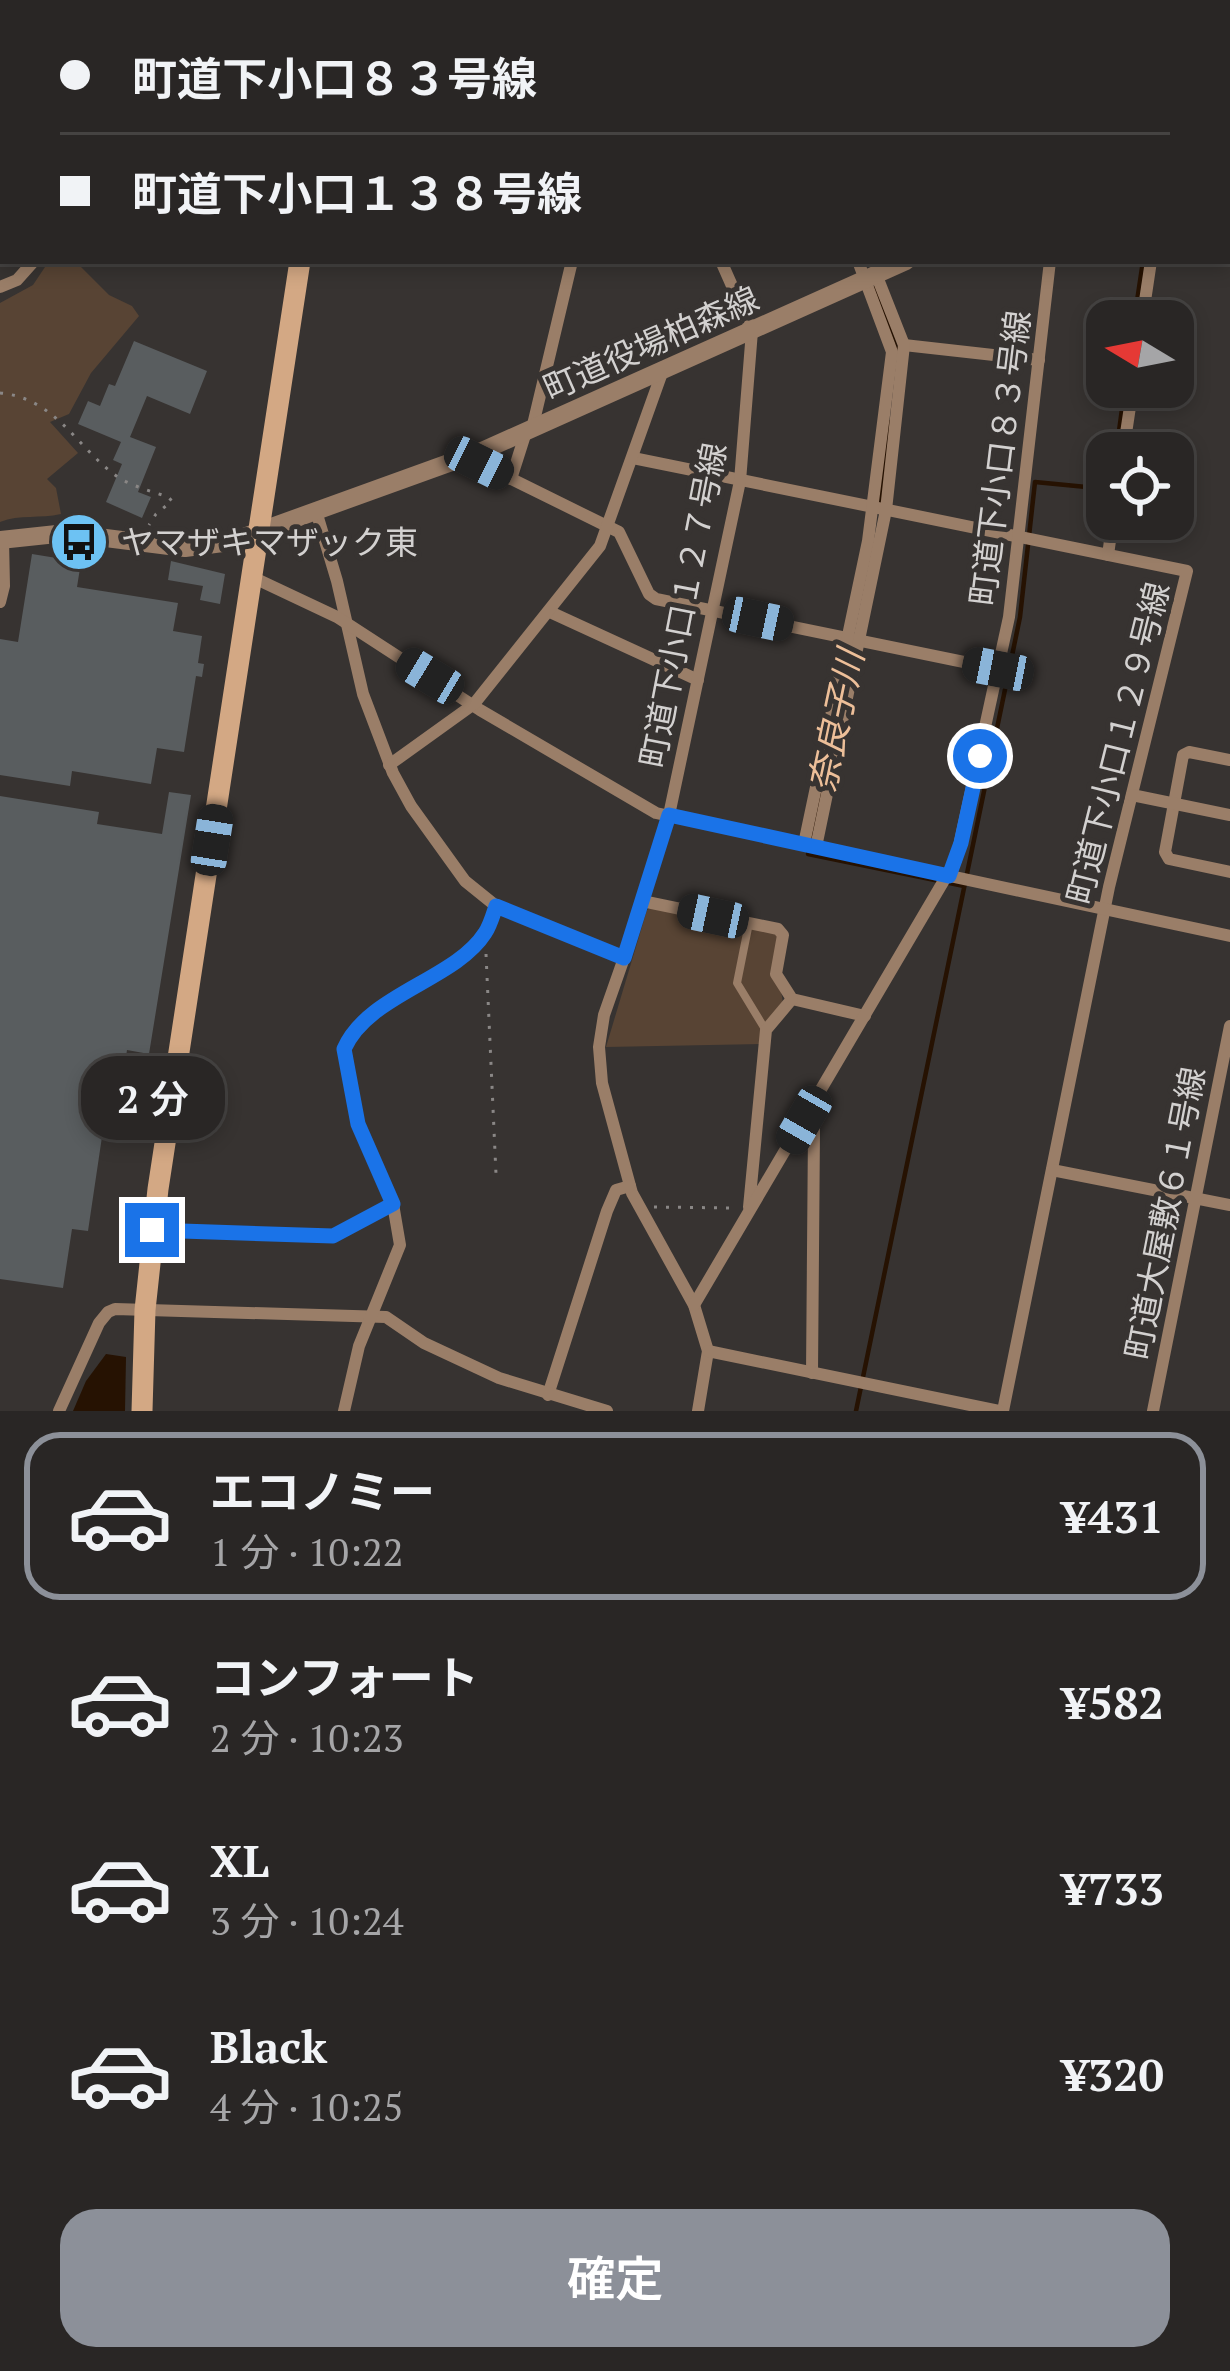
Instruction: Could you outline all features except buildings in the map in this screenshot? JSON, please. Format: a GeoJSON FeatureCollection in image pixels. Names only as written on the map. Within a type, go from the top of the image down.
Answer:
{"type":"FeatureCollection","features":[{"type":"Feature","properties":{"kind":"main road"},"geometry":{"type":"LineString","coordinates":[[142,1411],[152,1230],[300,264]]}},
{"type":"Feature","properties":{"kind":"street"},"geometry":{"type":"LineString","coordinates":[[0,287],[17,280],[31,264]]}},
{"type":"Feature","properties":{"kind":"street"},"geometry":{"type":"LineString","coordinates":[[512,479],[529,431],[571,264]]}},
{"type":"Feature","properties":{"kind":"street","name":"町道下小口１２７号線"},"geometry":{"type":"LineString","coordinates":[[708,1352],[694,1305],[630,1186],[605,1100],[598,1047],[604,1015],[669,815],[740,481],[752,331],[723,264]]}},
{"type":"Feature","properties":{"kind":"street","name":"町道役場柏森線"},"geometry":{"type":"LineString","coordinates":[[2,540],[79,534],[190,548],[230,542],[476,454],[752,331],[866,272],[895,264]]}},
{"type":"Feature","properties":{"kind":"street","name":"町道下小口８３号線"},"geometry":{"type":"LineString","coordinates":[[694,1305],[949,876],[961,843],[998,669],[1050,264]]}},
{"type":"Feature","properties":{"kind":"street"},"geometry":{"type":"LineString","coordinates":[[1145,300],[1151,264]]}},
{"type":"Feature","properties":{"kind":"street"},"geometry":{"type":"LineString","coordinates":[[810,846],[880,509],[904,345],[866,272]]}},
{"type":"Feature","properties":{"kind":"street"},"geometry":{"type":"LineString","coordinates":[[866,272],[892,352],[880,509]]}},
{"type":"Feature","properties":{"kind":"street"},"geometry":{"type":"LineString","coordinates":[[904,345],[1039,360]]}},
{"type":"Feature","properties":{"kind":"street"},"geometry":{"type":"LineString","coordinates":[[389,764],[473,704],[600,546],[663,370]]}},
{"type":"Feature","properties":{"kind":"street"},"geometry":{"type":"LineString","coordinates":[[476,454],[479,463],[620,532],[656,599],[998,669]]}},
{"type":"Feature","properties":{"kind":"street","name":"町道下小口１２９号線"},"geometry":{"type":"LineString","coordinates":[[633,458],[1187,571],[1105,909],[1001,1411]]}},
{"type":"Feature","properties":{"kind":"street"},"geometry":{"type":"LineString","coordinates":[[316,511],[338,581],[363,694],[389,764],[412,806],[466,880],[496,906],[624,958]]}},
{"type":"Feature","properties":{"kind":"street"},"geometry":{"type":"LineString","coordinates":[[0,602],[2,540]]}},
{"type":"Feature","properties":{"kind":"street"},"geometry":{"type":"LineString","coordinates":[[1108,555],[1110,540]]}},
{"type":"Feature","properties":{"kind":"street"},"geometry":{"type":"LineString","coordinates":[[252,577],[345,623],[656,812],[1230,936]]}},
{"type":"Feature","properties":{"kind":"street"},"geometry":{"type":"LineString","coordinates":[[550,612],[698,680]]}},
{"type":"Feature","properties":{"kind":"street"},"geometry":{"type":"LineString","coordinates":[[1230,760],[1189,752],[1183,755],[1165,852],[1169,859],[1230,872]]}},
{"type":"Feature","properties":{"kind":"street"},"geometry":{"type":"LineString","coordinates":[[1132,795],[1230,815]]}},
{"type":"Feature","properties":{"kind":"street"},"geometry":{"type":"LineString","coordinates":[[642,902],[778,929],[783,935],[776,974],[792,999],[866,1016]]}},
{"type":"Feature","properties":{"kind":"street"},"geometry":{"type":"LineString","coordinates":[[344,1411],[358,1346],[400,1244],[393,1204],[358,1124],[344,1049],[371,1018],[464,955],[485,934],[496,906]]}},
{"type":"Feature","properties":{"kind":"street"},"geometry":{"type":"LineString","coordinates":[[749,1210],[766,1030],[792,999]]}},
{"type":"Feature","properties":{"kind":"street","name":"町道大屋敷６１号線"},"geometry":{"type":"LineString","coordinates":[[1153,1411],[1230,1026]]}},
{"type":"Feature","properties":{"kind":"street"},"geometry":{"type":"LineString","coordinates":[[804,1120],[814,1130],[812,1372]]}},
{"type":"Feature","properties":{"kind":"street"},"geometry":{"type":"LineString","coordinates":[[1052,1170],[1230,1205]]}},
{"type":"Feature","properties":{"kind":"street"},"geometry":{"type":"LineString","coordinates":[[548,1395],[616,1190],[630,1186]]}},
{"type":"Feature","properties":{"kind":"street"},"geometry":{"type":"LineString","coordinates":[[152,1230],[333,1236],[393,1204]]}},
{"type":"Feature","properties":{"kind":"street"},"geometry":{"type":"LineString","coordinates":[[59,1411],[104,1315],[116,1309],[386,1317],[424,1343],[499,1378],[608,1411]]}},
{"type":"Feature","properties":{"kind":"street"},"geometry":{"type":"LineString","coordinates":[[698,1411],[708,1352],[1001,1411]]}},
{"type":"Feature","properties":{"kind":"lane"},"geometry":{"type":"LineString","coordinates":[[749,923],[737,983],[766,1030]]}},
{"type":"Feature","properties":{"kind":"path"},"geometry":{"type":"LineString","coordinates":[[0,393],[23,398],[74,431],[116,475],[169,497],[172,501],[148,527]]}},
{"type":"Feature","properties":{"kind":"path"},"geometry":{"type":"LineString","coordinates":[[485,934],[496,1174]]}},
{"type":"Feature","properties":{"kind":"path"},"geometry":{"type":"LineString","coordinates":[[640,1208],[749,1210]]}},
{"type":"Feature","properties":{"kind":"shaded area"},"geometry":{"type":"Polygon","coordinates":[[[47,264],[78,264],[139,316],[91,373],[69,414],[50,422],[78,453],[47,479],[56,488],[61,514],[0,522],[0,303],[33,285],[47,264]]]}},
{"type":"Feature","properties":{"kind":"shaded area"},"geometry":{"type":"Polygon","coordinates":[[[652,907],[776,934],[772,974],[783,1002],[762,1044],[606,1047],[647,910],[652,907]]]}},
{"type":"Feature","properties":{"kind":"shaded area"},"geometry":{"type":"Polygon","coordinates":[[[106,1354],[126,1357],[125,1411],[73,1411],[86,1381],[106,1354]]]}},
{"type":"Feature","properties":{"kind":"waterway"},"geometry":{"type":"LineString","coordinates":[[1137,300],[1143,264]]}},
{"type":"Feature","properties":{"kind":"waterway","name":"奈良子川"},"geometry":{"type":"LineString","coordinates":[[875,288],[897,351]]}},
{"type":"Feature","properties":{"kind":"waterway"},"geometry":{"type":"LineString","coordinates":[[1119,432],[1122,408]]}},
{"type":"Feature","properties":{"kind":"waterway","name":"奈良子川"},"geometry":{"type":"LineString","coordinates":[[880,506],[889,422]]}},
{"type":"Feature","properties":{"kind":"waterway","name":"奈良子川"},"geometry":{"type":"LineString","coordinates":[[856,1411],[1020,617],[1035,482],[1086,487]]}},
{"type":"Feature","properties":{"kind":"waterway","name":"奈良子川"},"geometry":{"type":"LineString","coordinates":[[821,793],[808,854],[964,886]]}},
{"type":"Feature","properties":{"kind":"place","name":"ヤマザキマザック東"},"geometry":{"type":"Point","coordinates":[79,542]}},
{"type":"Feature","properties":{"kind":"route"},"geometry":{"type":"LineString","coordinates":[[152,1230],[333,1236],[393,1204],[358,1124],[344,1049],[371,1018],[464,955],[485,934],[496,906],[624,958],[669,815],[949,876],[980,756]]}}]}
